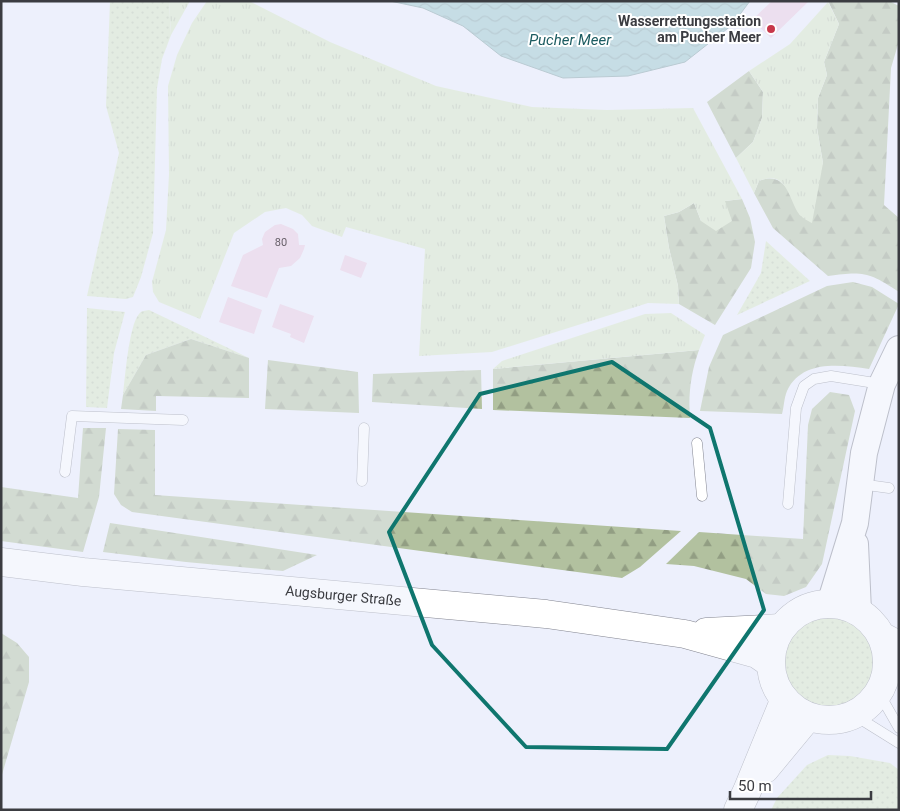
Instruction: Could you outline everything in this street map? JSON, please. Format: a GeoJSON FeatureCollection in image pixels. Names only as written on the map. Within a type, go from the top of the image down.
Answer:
{"type":"FeatureCollection","features":[{"type":"Feature","properties":{"kind":"main road"},"geometry":{"type":"LineString","coordinates":[[830,604],[854,523],[864,453],[882,384],[899,348]]}},
{"type":"Feature","properties":{"kind":"main road"},"geometry":{"type":"LineString","coordinates":[[854,523],[858,611]]}},
{"type":"Feature","properties":{"kind":"main road","name":"Augsburger Straße"},"geometry":{"type":"LineString","coordinates":[[1,562],[84,572],[546,614],[686,634],[757,654],[770,663]]}},
{"type":"Feature","properties":{"kind":"main road"},"geometry":{"type":"LineString","coordinates":[[830,604],[858,611],[866,617],[891,652],[884,683],[879,693],[868,706],[854,715],[839,720],[823,720],[808,717],[784,701],[776,689],[770,663],[773,643],[781,628],[795,615],[812,606],[830,604]]}},
{"type":"Feature","properties":{"kind":"main road","name":"Augsburger Straße"},"geometry":{"type":"LineString","coordinates":[[686,634],[781,628]]}},
{"type":"Feature","properties":{"kind":"main road"},"geometry":{"type":"LineString","coordinates":[[743,801],[784,701]]}},
{"type":"Feature","properties":{"kind":"main road"},"geometry":{"type":"LineString","coordinates":[[743,801],[808,717]]}},
{"type":"Feature","properties":{"kind":"lane"},"geometry":{"type":"LineString","coordinates":[[788,504],[796,408],[804,386],[814,379],[831,376],[882,384]]}},
{"type":"Feature","properties":{"kind":"lane"},"geometry":{"type":"LineString","coordinates":[[65,472],[72,416],[183,420]]}},
{"type":"Feature","properties":{"kind":"lane"},"geometry":{"type":"LineString","coordinates":[[362,481],[364,428]]}},
{"type":"Feature","properties":{"kind":"lane"},"geometry":{"type":"LineString","coordinates":[[697,443],[702,496]]}},
{"type":"Feature","properties":{"kind":"lane"},"geometry":{"type":"LineString","coordinates":[[860,484],[889,488]]}},
{"type":"Feature","properties":{"kind":"lane"},"geometry":{"type":"LineString","coordinates":[[879,693],[899,728]]}},
{"type":"Feature","properties":{"kind":"lane"},"geometry":{"type":"LineString","coordinates":[[854,715],[899,743]]}},
{"type":"Feature","properties":{"kind":"highlighted area"},"geometry":{"type":"Polygon","coordinates":[[[612,362],[710,428],[764,610],[667,749],[526,747],[432,645],[389,532],[480,394],[612,362]]]}},
{"type":"Feature","properties":{"kind":"green space"},"geometry":{"type":"Polygon","coordinates":[[[110,1],[169,1],[171,35],[162,59],[157,88],[153,233],[141,277],[133,297],[126,299],[87,296],[119,153],[106,106],[110,1]]]}},
{"type":"Feature","properties":{"kind":"green space"},"geometry":{"type":"Polygon","coordinates":[[[169,1],[190,1],[171,35],[169,1]]]}},
{"type":"Feature","properties":{"kind":"green space"},"geometry":{"type":"Polygon","coordinates":[[[207,1],[249,1],[330,42],[436,86],[532,107],[607,110],[693,108],[742,199],[725,201],[732,221],[716,231],[701,221],[694,203],[679,212],[664,216],[678,286],[679,304],[648,303],[492,352],[419,356],[425,249],[346,227],[342,237],[312,226],[302,215],[286,208],[265,212],[234,233],[200,319],[159,302],[153,292],[152,282],[166,230],[169,174],[168,86],[177,55],[192,23],[207,1]]]}},
{"type":"Feature","properties":{"kind":"green space"},"geometry":{"type":"Polygon","coordinates":[[[828,1],[889,1],[899,6],[899,41],[891,68],[884,205],[899,218],[899,292],[880,280],[865,275],[828,276],[773,228],[754,193],[759,181],[775,179],[786,187],[800,215],[823,163],[817,128],[818,98],[827,75],[824,62],[839,24],[828,1]]]}},
{"type":"Feature","properties":{"kind":"green space"},"geometry":{"type":"Polygon","coordinates":[[[828,2],[839,24],[824,62],[827,75],[818,98],[817,128],[823,163],[812,223],[799,214],[789,193],[781,182],[776,179],[768,178],[759,181],[754,193],[736,158],[753,142],[762,118],[763,92],[749,71],[790,44],[828,2]]]}},
{"type":"Feature","properties":{"kind":"green space"},"geometry":{"type":"Polygon","coordinates":[[[749,71],[763,92],[762,118],[753,142],[736,158],[707,102],[749,71]]]}},
{"type":"Feature","properties":{"kind":"green space"},"geometry":{"type":"Polygon","coordinates":[[[742,199],[750,218],[755,242],[751,268],[715,325],[679,304],[678,286],[664,216],[679,212],[694,203],[701,221],[725,201],[742,199]]]}},
{"type":"Feature","properties":{"kind":"green space"},"geometry":{"type":"Polygon","coordinates":[[[766,241],[810,281],[737,315],[761,273],[766,241]]]}},
{"type":"Feature","properties":{"kind":"green space"},"geometry":{"type":"Polygon","coordinates":[[[853,282],[872,287],[899,304],[869,369],[823,366],[802,373],[787,391],[782,414],[700,411],[709,367],[723,335],[827,286],[853,282]]]}},
{"type":"Feature","properties":{"kind":"green space"},"geometry":{"type":"Polygon","coordinates":[[[87,308],[125,312],[114,353],[107,408],[86,407],[87,308]]]}},
{"type":"Feature","properties":{"kind":"green space"},"geometry":{"type":"Polygon","coordinates":[[[149,310],[249,358],[191,339],[146,355],[123,395],[133,329],[139,314],[142,311],[149,310]]]}},
{"type":"Feature","properties":{"kind":"green space"},"geometry":{"type":"Polygon","coordinates":[[[671,313],[705,335],[699,350],[493,369],[502,361],[645,314],[671,313]]]}},
{"type":"Feature","properties":{"kind":"green space"},"geometry":{"type":"Polygon","coordinates":[[[191,339],[249,358],[249,398],[156,396],[156,411],[121,409],[123,395],[146,355],[191,339]]]}},
{"type":"Feature","properties":{"kind":"green space"},"geometry":{"type":"Polygon","coordinates":[[[699,350],[691,384],[690,418],[493,410],[493,369],[699,350]]]}},
{"type":"Feature","properties":{"kind":"green space"},"geometry":{"type":"Polygon","coordinates":[[[268,360],[358,372],[359,413],[265,409],[268,360]]]}},
{"type":"Feature","properties":{"kind":"green space"},"geometry":{"type":"Polygon","coordinates":[[[481,370],[482,409],[372,402],[373,374],[481,370]]]}},
{"type":"Feature","properties":{"kind":"green space"},"geometry":{"type":"Polygon","coordinates":[[[830,392],[849,395],[855,411],[822,564],[806,587],[784,596],[766,594],[746,579],[694,566],[666,564],[699,532],[803,539],[808,425],[812,409],[830,392]]]}},
{"type":"Feature","properties":{"kind":"green space"},"geometry":{"type":"Polygon","coordinates":[[[83,428],[106,428],[99,497],[83,552],[1,541],[1,487],[78,498],[83,428]]]}},
{"type":"Feature","properties":{"kind":"green space"},"geometry":{"type":"Polygon","coordinates":[[[118,429],[155,430],[155,495],[681,531],[640,567],[622,578],[132,512],[121,505],[114,494],[118,429]]]}},
{"type":"Feature","properties":{"kind":"green space"},"geometry":{"type":"Polygon","coordinates":[[[110,523],[317,555],[283,571],[103,552],[110,523]]]}},
{"type":"Feature","properties":{"kind":"green space"},"geometry":{"type":"Polygon","coordinates":[[[829,614],[847,617],[863,628],[874,644],[877,662],[874,680],[863,696],[847,707],[829,710],[811,707],[795,696],[784,680],[781,662],[784,644],[795,628],[811,617],[829,614]]]}},
{"type":"Feature","properties":{"kind":"green space"},"geometry":{"type":"Polygon","coordinates":[[[1,633],[17,643],[29,657],[29,682],[1,778],[1,633]]]}},
{"type":"Feature","properties":{"kind":"green space"},"geometry":{"type":"Polygon","coordinates":[[[828,755],[850,756],[890,763],[899,770],[899,810],[771,810],[777,798],[807,765],[828,755]]]}},
{"type":"Feature","properties":{"kind":"water","name":"Pucher Meer"},"geometry":{"type":"Polygon","coordinates":[[[390,1],[750,1],[732,25],[685,62],[628,76],[563,78],[501,56],[463,26],[423,8],[390,1]]]}},
{"type":"Feature","properties":{"kind":"building","name":"Wasserrettungsstation am Pucher Meer"},"geometry":{"type":"Polygon","coordinates":[[[772,1],[809,1],[771,38],[752,20],[772,1]]]}},
{"type":"Feature","properties":{"kind":"building"},"geometry":{"type":"Polygon","coordinates":[[[281,224],[293,229],[298,234],[299,245],[305,245],[300,258],[291,266],[279,268],[267,298],[231,286],[243,255],[263,245],[262,239],[265,232],[275,225],[281,224]]]}},
{"type":"Feature","properties":{"kind":"building"},"geometry":{"type":"Polygon","coordinates":[[[345,255],[367,263],[361,278],[340,270],[345,255]]]}},
{"type":"Feature","properties":{"kind":"building"},"geometry":{"type":"Polygon","coordinates":[[[228,297],[262,310],[254,334],[219,322],[228,297]]]}},
{"type":"Feature","properties":{"kind":"building"},"geometry":{"type":"Polygon","coordinates":[[[280,304],[314,316],[304,343],[290,337],[291,334],[272,327],[280,304]]]}},
{"type":"Feature","properties":{"kind":"place","name":"Wasserrettungsstation am Pucher Meer"},"geometry":{"type":"Point","coordinates":[771,29]}}]}
